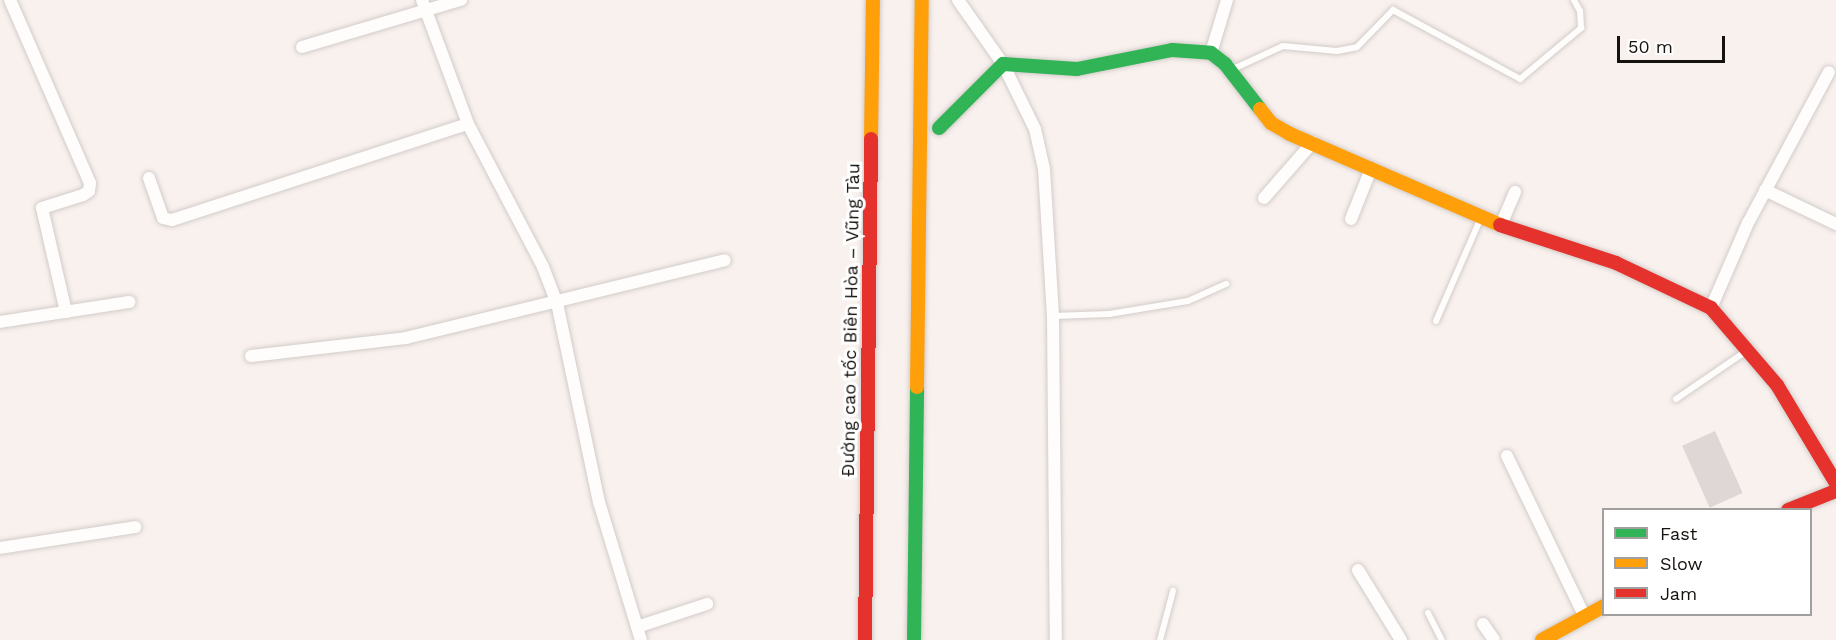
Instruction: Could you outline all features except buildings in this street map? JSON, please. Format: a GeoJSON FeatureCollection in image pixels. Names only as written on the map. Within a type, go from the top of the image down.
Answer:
{"type":"FeatureCollection","features":[{"type":"Feature","properties":{"kind":"main road","name":"Đường cao tốc Biên Hòa – Vũng Tàu"},"geometry":{"type":"LineString","coordinates":[[865,640],[873,0]]}},
{"type":"Feature","properties":{"kind":"main road"},"geometry":{"type":"LineString","coordinates":[[914,640],[922,0]]}},
{"type":"Feature","properties":{"kind":"main road"},"geometry":{"type":"LineString","coordinates":[[939,128],[1003,64],[1077,69],[1172,50],[1211,53],[1230,71],[1271,123],[1481,218],[1616,263],[1711,308],[1749,349],[1777,385],[1836,483]]}},
{"type":"Feature","properties":{"kind":"main road"},"geometry":{"type":"LineString","coordinates":[[1793,508],[1836,491]]}},
{"type":"Feature","properties":{"kind":"main road"},"geometry":{"type":"LineString","coordinates":[[1542,640],[1602,607]]}},
{"type":"Feature","properties":{"kind":"street"},"geometry":{"type":"LineString","coordinates":[[10,0],[90,183],[89,191],[83,195],[42,208],[66,312]]}},
{"type":"Feature","properties":{"kind":"street"},"geometry":{"type":"LineString","coordinates":[[302,47],[424,6],[461,0]]}},
{"type":"Feature","properties":{"kind":"street"},"geometry":{"type":"LineString","coordinates":[[958,0],[1003,64],[1035,129],[1044,169],[1053,316],[1056,640]]}},
{"type":"Feature","properties":{"kind":"street"},"geometry":{"type":"LineString","coordinates":[[1211,53],[1227,0]]}},
{"type":"Feature","properties":{"kind":"street"},"geometry":{"type":"LineString","coordinates":[[424,6],[468,124],[543,267],[557,303],[599,502],[641,640]]}},
{"type":"Feature","properties":{"kind":"street"},"geometry":{"type":"LineString","coordinates":[[1711,308],[1766,190],[1829,72]]}},
{"type":"Feature","properties":{"kind":"street"},"geometry":{"type":"LineString","coordinates":[[149,178],[163,218],[172,220],[468,124]]}},
{"type":"Feature","properties":{"kind":"street"},"geometry":{"type":"LineString","coordinates":[[1264,198],[1312,142]]}},
{"type":"Feature","properties":{"kind":"street"},"geometry":{"type":"LineString","coordinates":[[1351,219],[1371,169]]}},
{"type":"Feature","properties":{"kind":"street"},"geometry":{"type":"LineString","coordinates":[[1766,190],[1836,224]]}},
{"type":"Feature","properties":{"kind":"street"},"geometry":{"type":"LineString","coordinates":[[1501,225],[1515,192]]}},
{"type":"Feature","properties":{"kind":"street"},"geometry":{"type":"LineString","coordinates":[[251,356],[406,338],[557,303],[725,260]]}},
{"type":"Feature","properties":{"kind":"street"},"geometry":{"type":"LineString","coordinates":[[0,322],[129,302]]}},
{"type":"Feature","properties":{"kind":"street"},"geometry":{"type":"LineString","coordinates":[[1507,456],[1585,616]]}},
{"type":"Feature","properties":{"kind":"street"},"geometry":{"type":"LineString","coordinates":[[0,548],[135,527]]}},
{"type":"Feature","properties":{"kind":"street"},"geometry":{"type":"LineString","coordinates":[[1358,570],[1401,640]]}},
{"type":"Feature","properties":{"kind":"street"},"geometry":{"type":"LineString","coordinates":[[637,627],[707,604]]}},
{"type":"Feature","properties":{"kind":"street"},"geometry":{"type":"LineString","coordinates":[[1484,624],[1494,640]]}},
{"type":"Feature","properties":{"kind":"lane"},"geometry":{"type":"LineString","coordinates":[[1230,71],[1283,46],[1337,51],[1357,47],[1393,10],[1520,79],[1581,28],[1580,11],[1574,0]]}},
{"type":"Feature","properties":{"kind":"lane"},"geometry":{"type":"LineString","coordinates":[[1436,321],[1481,218]]}},
{"type":"Feature","properties":{"kind":"lane"},"geometry":{"type":"LineString","coordinates":[[1053,316],[1109,314],[1188,301],[1226,284]]}},
{"type":"Feature","properties":{"kind":"lane"},"geometry":{"type":"LineString","coordinates":[[1676,399],[1749,349]]}},
{"type":"Feature","properties":{"kind":"lane"},"geometry":{"type":"LineString","coordinates":[[1160,640],[1173,591]]}},
{"type":"Feature","properties":{"kind":"lane"},"geometry":{"type":"LineString","coordinates":[[1428,613],[1442,640]]}},
{"type":"Feature","properties":{"kind":"traffic: fast"},"geometry":{"type":"LineString","coordinates":[[939,128],[1003,64],[1077,69],[1172,50],[1211,53],[1225,64],[1260,109]]}},
{"type":"Feature","properties":{"kind":"traffic: fast"},"geometry":{"type":"LineString","coordinates":[[914,640],[917,387]]}},
{"type":"Feature","properties":{"kind":"traffic: slow"},"geometry":{"type":"LineString","coordinates":[[871,139],[873,0]]}},
{"type":"Feature","properties":{"kind":"traffic: slow"},"geometry":{"type":"LineString","coordinates":[[917,387],[922,0]]}},
{"type":"Feature","properties":{"kind":"traffic: slow"},"geometry":{"type":"LineString","coordinates":[[1260,109],[1271,123],[1290,134],[1500,225]]}},
{"type":"Feature","properties":{"kind":"traffic: slow"},"geometry":{"type":"LineString","coordinates":[[1542,640],[1602,607]]}},
{"type":"Feature","properties":{"kind":"traffic: jam"},"geometry":{"type":"LineString","coordinates":[[865,640],[871,139]]}},
{"type":"Feature","properties":{"kind":"traffic: jam"},"geometry":{"type":"LineString","coordinates":[[1500,225],[1616,263],[1711,308],[1777,385],[1836,483]]}},
{"type":"Feature","properties":{"kind":"traffic: jam"},"geometry":{"type":"LineString","coordinates":[[1793,508],[1836,491]]}}]}
